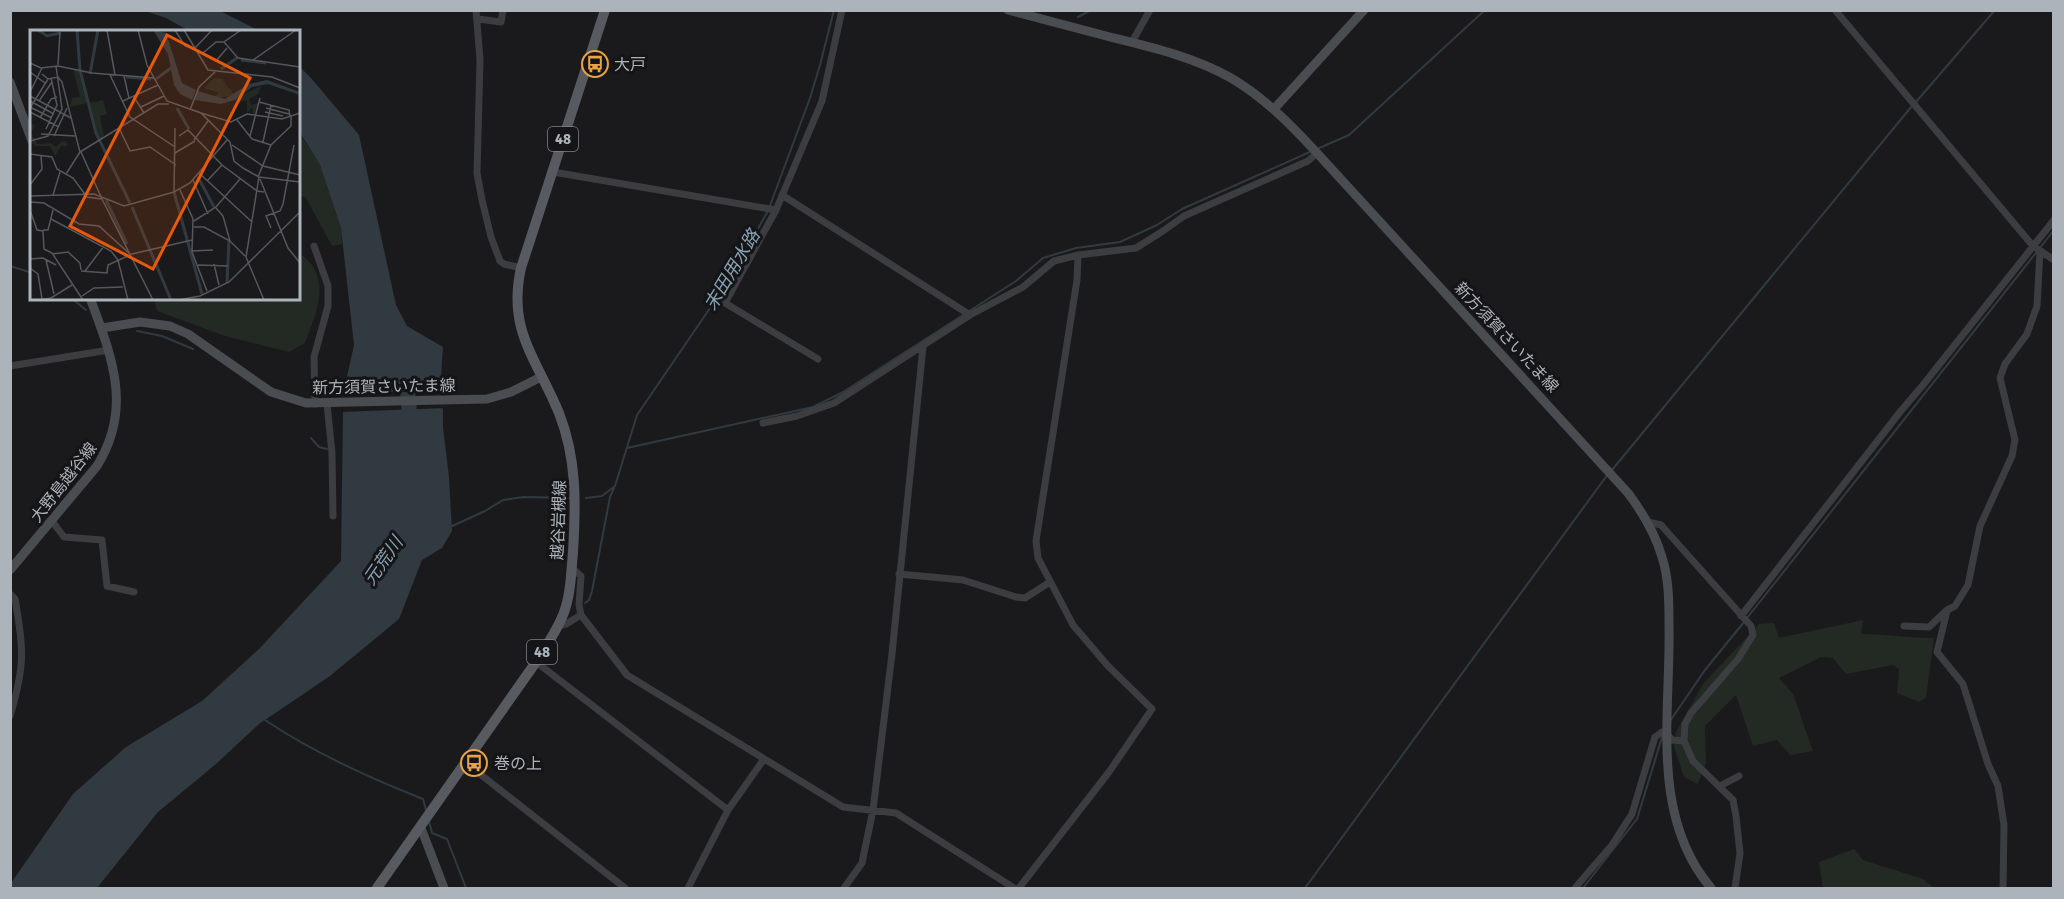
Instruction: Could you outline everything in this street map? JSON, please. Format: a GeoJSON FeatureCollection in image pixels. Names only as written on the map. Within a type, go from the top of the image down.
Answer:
{"type":"FeatureCollection","features":[{"type":"Feature","properties":{"kind":"main road","name":"越谷岩槻線"},"geometry":{"type":"LineString","coordinates":[[377,888],[536,662],[558,626],[567,600],[572,568],[575,477],[567,433],[526,345],[517,312],[518,283],[605,10]]}},
{"type":"Feature","properties":{"kind":"main road","name":"新方須賀さいたま線"},"geometry":{"type":"LineString","coordinates":[[1008,10],[1042,15],[1213,69],[1257,95],[1317,153],[1606,466],[1628,493],[1648,522],[1662,557],[1669,590],[1669,783],[1676,819],[1687,850],[1711,888]]}},
{"type":"Feature","properties":{"kind":"main road"},"geometry":{"type":"LineString","coordinates":[[1274,109],[1364,10]]}},
{"type":"Feature","properties":{"kind":"main road"},"geometry":{"type":"LineString","coordinates":[[10,82],[30,136]]}},
{"type":"Feature","properties":{"kind":"main road","name":"大野島越谷線"},"geometry":{"type":"LineString","coordinates":[[10,570],[97,466],[109,447],[116,420],[118,398],[109,350],[91,300]]}},
{"type":"Feature","properties":{"kind":"main road","name":"新方須賀さいたま線"},"geometry":{"type":"LineString","coordinates":[[102,328],[140,321],[170,326],[188,334],[271,392],[295,401],[315,404],[487,399],[499,397],[542,377]]}},
{"type":"Feature","properties":{"kind":"main road"},"geometry":{"type":"LineString","coordinates":[[421,828],[444,888]]}},
{"type":"Feature","properties":{"kind":"street"},"geometry":{"type":"LineString","coordinates":[[476,10],[480,60],[477,173],[480,191],[490,237],[500,261],[521,268]]}},
{"type":"Feature","properties":{"kind":"street"},"geometry":{"type":"LineString","coordinates":[[478,19],[501,22],[503,10]]}},
{"type":"Feature","properties":{"kind":"street"},"geometry":{"type":"LineString","coordinates":[[818,359],[725,303],[776,210],[822,101],[842,10]]}},
{"type":"Feature","properties":{"kind":"street"},"geometry":{"type":"LineString","coordinates":[[1132,42],[1150,10]]}},
{"type":"Feature","properties":{"kind":"street"},"geometry":{"type":"LineString","coordinates":[[1836,10],[2033,246],[2054,260]]}},
{"type":"Feature","properties":{"kind":"street"},"geometry":{"type":"LineString","coordinates":[[763,423],[797,416],[834,403],[970,315],[1023,287],[1053,261],[1078,255],[1136,248],[1184,216],[1308,161],[1317,153]]}},
{"type":"Feature","properties":{"kind":"street"},"geometry":{"type":"LineString","coordinates":[[553,172],[776,210]]}},
{"type":"Feature","properties":{"kind":"street"},"geometry":{"type":"LineString","coordinates":[[782,195],[970,315]]}},
{"type":"Feature","properties":{"kind":"street"},"geometry":{"type":"LineString","coordinates":[[1741,616],[2054,220]]}},
{"type":"Feature","properties":{"kind":"street"},"geometry":{"type":"LineString","coordinates":[[314,246],[328,286],[328,306],[314,357],[315,404]]}},
{"type":"Feature","properties":{"kind":"street"},"geometry":{"type":"LineString","coordinates":[[1904,626],[1929,627],[1947,609],[1955,606],[1968,585],[1980,526],[2013,456],[2014,440],[2000,378],[2005,364],[2027,334],[2037,306],[2040,251]]}},
{"type":"Feature","properties":{"kind":"street"},"geometry":{"type":"LineString","coordinates":[[1019,888],[1109,772],[1152,709],[1108,666],[1072,625],[1038,558],[1036,541],[1075,291],[1078,255]]}},
{"type":"Feature","properties":{"kind":"street"},"geometry":{"type":"LineString","coordinates":[[844,888],[862,863],[873,810],[892,654],[923,347]]}},
{"type":"Feature","properties":{"kind":"street"},"geometry":{"type":"LineString","coordinates":[[10,366],[109,350]]}},
{"type":"Feature","properties":{"kind":"street"},"geometry":{"type":"LineString","coordinates":[[331,404],[333,516]]}},
{"type":"Feature","properties":{"kind":"street"},"geometry":{"type":"LineString","coordinates":[[52,521],[64,537],[102,540],[107,586],[134,592]]}},
{"type":"Feature","properties":{"kind":"street"},"geometry":{"type":"LineString","coordinates":[[1648,522],[1661,525],[1751,626],[1753,634],[1749,643],[1691,713],[1686,724],[1684,741],[1693,761],[1732,800],[1740,853],[1735,888]]}},
{"type":"Feature","properties":{"kind":"street"},"geometry":{"type":"LineString","coordinates":[[572,568],[580,576],[581,615],[627,675],[843,807],[896,813],[1014,888]]}},
{"type":"Feature","properties":{"kind":"street"},"geometry":{"type":"LineString","coordinates":[[899,574],[963,580],[1025,598],[1050,582]]}},
{"type":"Feature","properties":{"kind":"street"},"geometry":{"type":"LineString","coordinates":[[10,594],[15,599],[23,643],[22,668],[10,716]]}},
{"type":"Feature","properties":{"kind":"street"},"geometry":{"type":"LineString","coordinates":[[1947,609],[1937,652],[1963,684],[1988,764],[1998,786],[2004,825],[2003,888]]}},
{"type":"Feature","properties":{"kind":"street"},"geometry":{"type":"LineString","coordinates":[[558,626],[581,615]]}},
{"type":"Feature","properties":{"kind":"street"},"geometry":{"type":"LineString","coordinates":[[536,662],[728,810]]}},
{"type":"Feature","properties":{"kind":"street"},"geometry":{"type":"LineString","coordinates":[[1575,888],[1612,844],[1632,814],[1655,738],[1662,732],[1668,734],[1672,740],[1684,741]]}},
{"type":"Feature","properties":{"kind":"street"},"geometry":{"type":"LineString","coordinates":[[688,888],[728,810],[764,759]]}},
{"type":"Feature","properties":{"kind":"street"},"geometry":{"type":"LineString","coordinates":[[466,763],[625,888]]}},
{"type":"Feature","properties":{"kind":"street"},"geometry":{"type":"LineString","coordinates":[[1720,786],[1738,776]]}},
{"type":"Feature","properties":{"kind":"shaded area"},"geometry":{"type":"Polygon","coordinates":[[[300,134],[320,165],[341,228],[342,244],[332,246],[306,198],[300,195],[300,134]]]}},
{"type":"Feature","properties":{"kind":"shaded area"},"geometry":{"type":"Polygon","coordinates":[[[300,254],[310,262],[319,284],[314,320],[305,343],[289,352],[225,336],[157,311],[154,300],[300,300],[300,254]]]}},
{"type":"Feature","properties":{"kind":"shaded area"},"geometry":{"type":"Polygon","coordinates":[[[1863,620],[1861,634],[1934,638],[1926,698],[1919,702],[1897,693],[1899,669],[1893,665],[1846,674],[1833,658],[1821,657],[1779,678],[1793,694],[1813,751],[1790,755],[1777,740],[1753,746],[1736,695],[1705,726],[1706,763],[1698,784],[1684,777],[1674,747],[1676,732],[1703,684],[1759,624],[1774,623],[1779,638],[1863,620]]]}},
{"type":"Feature","properties":{"kind":"shaded area"},"geometry":{"type":"Polygon","coordinates":[[[1854,849],[1863,860],[1923,879],[1934,888],[1823,888],[1819,862],[1854,849]]]}},
{"type":"Feature","properties":{"kind":"water"},"geometry":{"type":"Polygon","coordinates":[[[145,11],[220,11],[258,30],[187,30],[166,18],[145,11]]]}},
{"type":"Feature","properties":{"kind":"water"},"geometry":{"type":"Polygon","coordinates":[[[300,67],[359,135],[396,305],[407,326],[443,347],[440,390],[343,394],[354,345],[341,228],[320,165],[300,133],[300,67]]]}},
{"type":"Feature","properties":{"kind":"water"},"geometry":{"type":"Polygon","coordinates":[[[443,405],[452,531],[442,548],[422,560],[399,619],[330,676],[259,724],[216,764],[158,812],[97,888],[11,888],[11,883],[73,794],[126,747],[202,701],[260,648],[341,561],[343,410],[443,405]]]}},
{"type":"Feature","properties":{"kind":"pier"},"geometry":{"type":"Polygon","coordinates":[[[446,403],[446,408],[340,412],[342,407],[446,403]]]}},
{"type":"Feature","properties":{"kind":"waterway","name":"末田用水路"},"geometry":{"type":"LineString","coordinates":[[586,498],[602,496],[615,486],[637,415],[721,292],[768,211],[810,98],[834,10]]}},
{"type":"Feature","properties":{"kind":"waterway"},"geometry":{"type":"LineString","coordinates":[[1078,17],[1091,10]]}},
{"type":"Feature","properties":{"kind":"waterway"},"geometry":{"type":"LineString","coordinates":[[1317,149],[1349,135],[1485,10]]}},
{"type":"Feature","properties":{"kind":"waterway"},"geometry":{"type":"LineString","coordinates":[[1916,102],[1995,10]]}},
{"type":"Feature","properties":{"kind":"waterway"},"geometry":{"type":"LineString","coordinates":[[1612,470],[1912,106]]}},
{"type":"Feature","properties":{"kind":"waterway"},"geometry":{"type":"LineString","coordinates":[[627,448],[813,407],[843,392],[1016,281],[1043,258],[1076,248],[1120,242],[1157,225],[1182,209],[1312,151]]}},
{"type":"Feature","properties":{"kind":"waterway"},"geometry":{"type":"LineString","coordinates":[[1747,618],[2054,230]]}},
{"type":"Feature","properties":{"kind":"waterway"},"geometry":{"type":"LineString","coordinates":[[10,266],[30,272]]}},
{"type":"Feature","properties":{"kind":"waterway"},"geometry":{"type":"LineString","coordinates":[[74,300],[86,310]]}},
{"type":"Feature","properties":{"kind":"waterway"},"geometry":{"type":"LineString","coordinates":[[137,331],[162,336],[193,349]]}},
{"type":"Feature","properties":{"kind":"waterway","name":"元荒川"},"geometry":{"type":"LineString","coordinates":[[405,371],[409,427]]}},
{"type":"Feature","properties":{"kind":"waterway"},"geometry":{"type":"LineString","coordinates":[[311,438],[319,447],[327,449]]}},
{"type":"Feature","properties":{"kind":"waterway"},"geometry":{"type":"LineString","coordinates":[[1305,888],[1608,474]]}},
{"type":"Feature","properties":{"kind":"waterway"},"geometry":{"type":"LineString","coordinates":[[585,603],[589,600],[592,591],[610,497],[614,488]]}},
{"type":"Feature","properties":{"kind":"waterway"},"geometry":{"type":"LineString","coordinates":[[450,527],[503,500],[523,497],[570,498]]}},
{"type":"Feature","properties":{"kind":"waterway"},"geometry":{"type":"LineString","coordinates":[[1670,721],[1705,670],[1744,622]]}},
{"type":"Feature","properties":{"kind":"waterway"},"geometry":{"type":"LineString","coordinates":[[265,720],[341,764],[423,799],[426,810]]}},
{"type":"Feature","properties":{"kind":"waterway"},"geometry":{"type":"LineString","coordinates":[[1583,888],[1637,819],[1663,734]]}},
{"type":"Feature","properties":{"kind":"waterway"},"geometry":{"type":"LineString","coordinates":[[429,821],[432,833],[447,839],[466,888]]}},
{"type":"Feature","properties":{"kind":"place","name":"大戸"},"geometry":{"type":"Point","coordinates":[595,64]}},
{"type":"Feature","properties":{"kind":"place","name":"巻の上"},"geometry":{"type":"Point","coordinates":[474,763]}}]}
